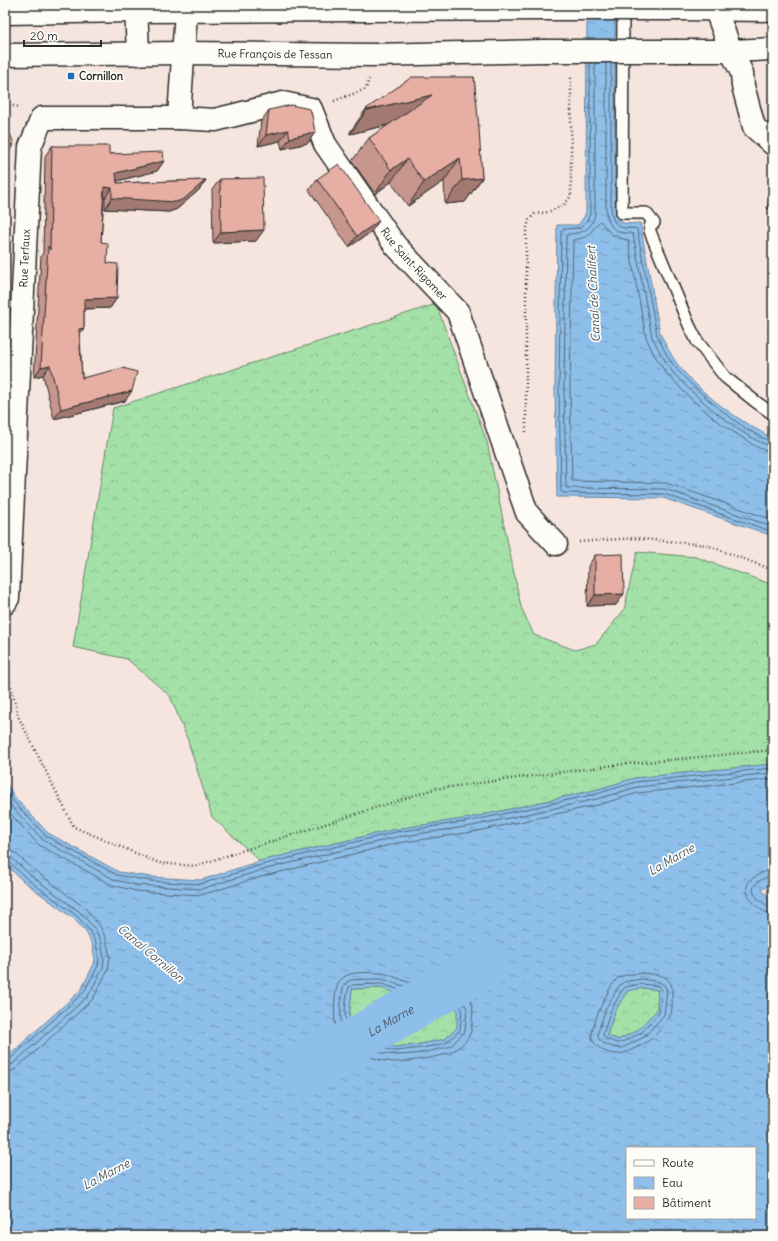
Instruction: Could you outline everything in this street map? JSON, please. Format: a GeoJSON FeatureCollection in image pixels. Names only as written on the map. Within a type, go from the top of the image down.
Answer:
{"type":"FeatureCollection","features":[{"type":"Feature","properties":{"kind":"street"},"geometry":{"type":"LineString","coordinates":[[5,13],[136,8],[186,11],[253,8],[512,7],[542,9],[679,9],[715,7],[773,10]]}},
{"type":"Feature","properties":{"kind":"street"},"geometry":{"type":"LineString","coordinates":[[715,7],[731,51],[742,73],[743,86],[754,127],[773,144]]}},
{"type":"Feature","properties":{"kind":"street"},"geometry":{"type":"LineString","coordinates":[[136,8],[138,54]]}},
{"type":"Feature","properties":{"kind":"street"},"geometry":{"type":"LineString","coordinates":[[186,11],[179,118],[215,120],[283,103],[311,109]]}},
{"type":"Feature","properties":{"kind":"street"},"geometry":{"type":"LineString","coordinates":[[731,51],[773,49]]}},
{"type":"Feature","properties":{"kind":"street","name":"Rue François de Tessan"},"geometry":{"type":"LineString","coordinates":[[5,55],[183,53],[374,55],[544,51],[731,51]]}},
{"type":"Feature","properties":{"kind":"street","name":"Rue Saint-Rigomer"},"geometry":{"type":"LineString","coordinates":[[311,109],[325,144],[395,245],[458,312],[527,513],[556,544]]}},
{"type":"Feature","properties":{"kind":"street","name":"Rue Terfaux"},"geometry":{"type":"LineString","coordinates":[[5,603],[8,598],[30,147],[42,118],[179,118]]}},
{"type":"Feature","properties":{"kind":"lane"},"geometry":{"type":"LineString","coordinates":[[623,5],[622,213],[646,213],[654,223],[649,229],[697,341],[725,377],[773,414]]}},
{"type":"Feature","properties":{"kind":"path"},"geometry":{"type":"LineString","coordinates":[[311,109],[366,89],[374,55]]}},
{"type":"Feature","properties":{"kind":"path"},"geometry":{"type":"LineString","coordinates":[[526,435],[526,232],[529,220],[535,214],[548,212],[564,205],[570,196],[571,69]]}},
{"type":"Feature","properties":{"kind":"path"},"geometry":{"type":"LineString","coordinates":[[556,544],[633,538],[708,545],[773,570]]}},
{"type":"Feature","properties":{"kind":"path"},"geometry":{"type":"LineString","coordinates":[[5,663],[19,718],[74,827],[159,863],[195,866],[434,789],[615,765],[773,750]]}},
{"type":"Feature","properties":{"kind":"green space"},"geometry":{"type":"Polygon","coordinates":[[[436,304],[487,442],[521,607],[534,635],[575,650],[596,644],[624,610],[637,552],[696,557],[773,585],[773,764],[635,778],[595,790],[470,818],[396,829],[260,861],[212,817],[187,738],[170,696],[127,659],[73,647],[113,408],[436,304]]]}},
{"type":"Feature","properties":{"kind":"green space"},"geometry":{"type":"Polygon","coordinates":[[[381,988],[408,997],[440,999],[458,1009],[457,1028],[446,1039],[395,1047],[373,1042],[354,1034],[349,1018],[352,989],[381,988]]]}},
{"type":"Feature","properties":{"kind":"green space"},"geometry":{"type":"Polygon","coordinates":[[[642,988],[658,990],[657,1010],[638,1030],[618,1040],[607,1035],[615,1011],[627,991],[642,988]]]}},
{"type":"Feature","properties":{"kind":"water","name":"Canal de Chalifert"},"geometry":{"type":"Polygon","coordinates":[[[587,5],[615,5],[615,206],[617,217],[625,223],[640,223],[660,333],[678,365],[687,376],[709,396],[735,416],[773,438],[773,536],[663,498],[557,497],[555,389],[557,225],[578,225],[586,212],[587,5]]]}},
{"type":"Feature","properties":{"kind":"water","name":"Canal Cornillon"},"geometry":{"type":"Polygon","coordinates":[[[773,764],[773,884],[761,890],[773,900],[773,1236],[5,1236],[5,1059],[81,990],[95,959],[92,944],[86,932],[74,919],[23,881],[5,864],[5,782],[17,800],[48,833],[119,872],[151,877],[201,880],[260,861],[396,829],[470,818],[595,790],[635,778],[773,764]],[[381,988],[352,989],[349,1018],[354,1034],[373,1042],[395,1047],[445,1039],[457,1028],[457,1009],[440,999],[408,997],[381,988]],[[642,988],[627,991],[615,1011],[607,1035],[618,1040],[638,1030],[657,1010],[658,990],[642,988]]]}},
{"type":"Feature","properties":{"kind":"building"},"geometry":{"type":"Polygon","coordinates":[[[412,77],[474,77],[482,178],[462,180],[460,158],[424,182],[407,159],[391,170],[369,138],[432,95],[366,109],[412,77]]]}},
{"type":"Feature","properties":{"kind":"building"},"geometry":{"type":"Polygon","coordinates":[[[291,105],[310,109],[315,132],[290,138],[288,130],[266,135],[269,110],[291,105]]]}},
{"type":"Feature","properties":{"kind":"building"},"geometry":{"type":"Polygon","coordinates":[[[5,121],[14,144],[9,145],[5,177],[5,121]]]}},
{"type":"Feature","properties":{"kind":"building"},"geometry":{"type":"Polygon","coordinates":[[[52,146],[109,146],[109,154],[163,152],[164,161],[116,173],[117,183],[206,180],[184,199],[176,202],[112,198],[112,188],[104,187],[101,242],[108,243],[107,263],[118,264],[117,298],[84,299],[84,328],[79,329],[82,378],[123,368],[137,372],[132,391],[61,409],[50,365],[41,367],[48,246],[50,250],[52,146]]]}},
{"type":"Feature","properties":{"kind":"building"},"geometry":{"type":"Polygon","coordinates":[[[339,164],[379,221],[357,236],[317,179],[339,164]]]}},
{"type":"Feature","properties":{"kind":"building"},"geometry":{"type":"Polygon","coordinates":[[[263,178],[264,230],[221,232],[220,179],[263,178]]]}},
{"type":"Feature","properties":{"kind":"building"},"geometry":{"type":"Polygon","coordinates":[[[5,250],[8,254],[5,258],[5,250]]]}},
{"type":"Feature","properties":{"kind":"building"},"geometry":{"type":"Polygon","coordinates":[[[623,554],[624,594],[595,595],[595,555],[623,554]]]}},
{"type":"Feature","properties":{"kind":"waterway","name":"La Marne"},"geometry":{"type":"LineString","coordinates":[[305,1069],[483,967]]}},
{"type":"Feature","properties":{"kind":"place","name":"Cornillon"},"geometry":{"type":"Point","coordinates":[71,76]}}]}
